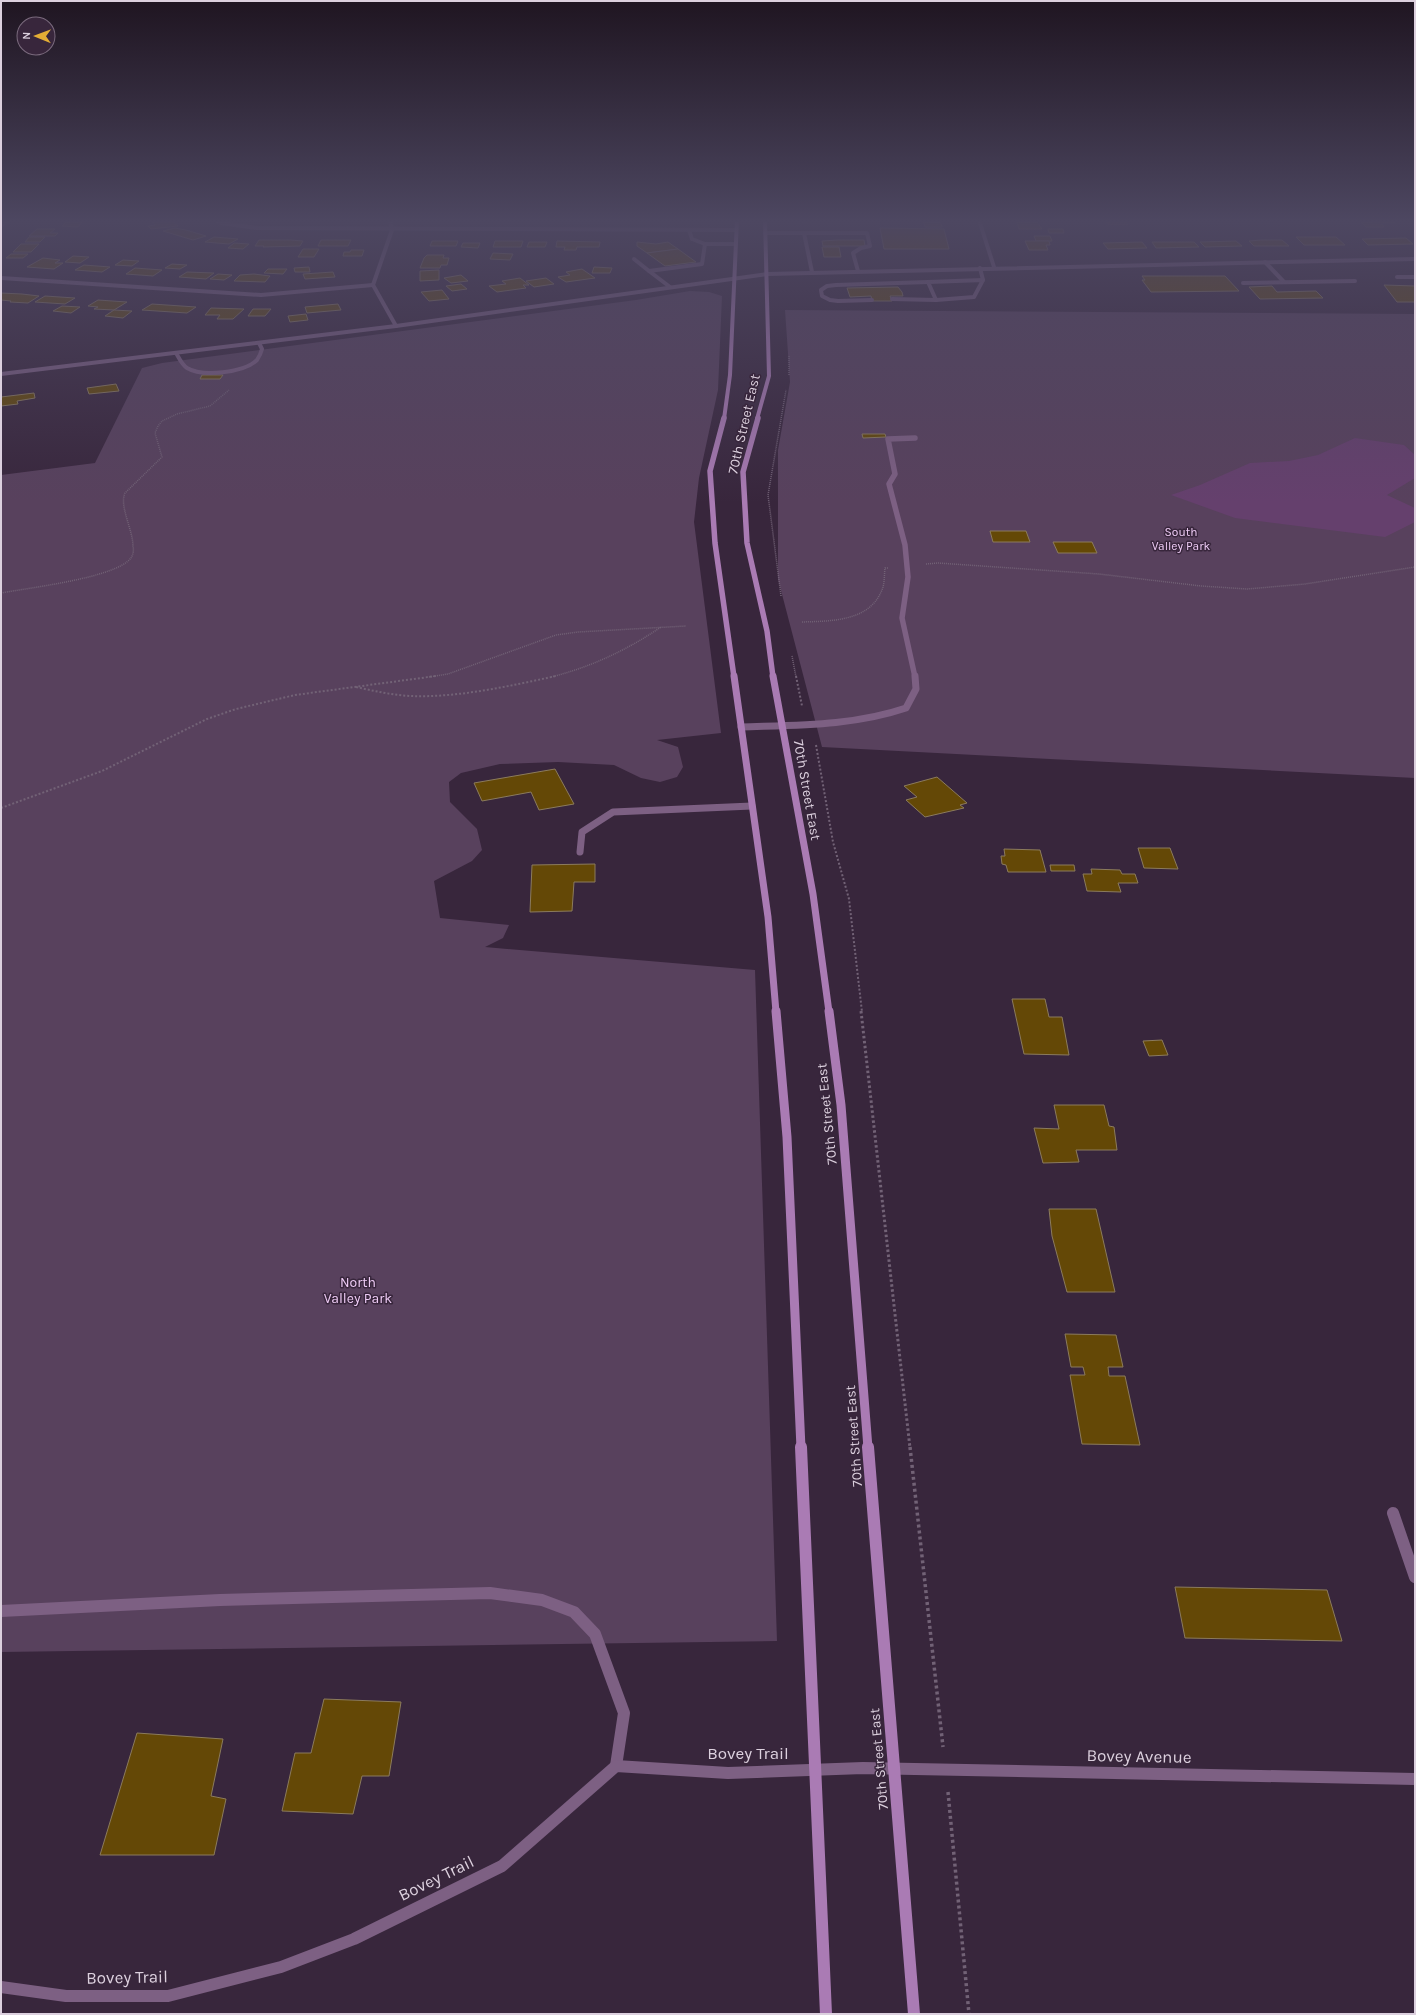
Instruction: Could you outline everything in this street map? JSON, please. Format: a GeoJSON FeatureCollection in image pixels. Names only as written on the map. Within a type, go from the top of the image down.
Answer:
{"type":"FeatureCollection","features":[{"type":"Feature","properties":{"kind":"main road","name":"70th Street East"},"geometry":{"type":"LineString","coordinates":[[733,314],[730,375],[723,427],[710,471],[715,543],[768,917],[787,1137],[826,2014]]}},
{"type":"Feature","properties":{"kind":"main road","name":"70th Street East"},"geometry":{"type":"LineString","coordinates":[[768,314],[769,376],[743,472],[747,543],[767,631],[782,725],[813,894],[841,1105],[893,1768],[914,2014]]}},
{"type":"Feature","properties":{"kind":"street"},"geometry":{"type":"LineString","coordinates":[[389,314],[396,326]]}},
{"type":"Feature","properties":{"kind":"street"},"geometry":{"type":"LineString","coordinates":[[1,374],[396,326],[480,314]]}},
{"type":"Feature","properties":{"kind":"street"},"geometry":{"type":"LineString","coordinates":[[176,353],[186,368],[194,371],[223,371],[252,364],[258,359],[262,349],[259,343]]}},
{"type":"Feature","properties":{"kind":"street"},"geometry":{"type":"LineString","coordinates":[[741,727],[849,721],[892,714],[906,708],[916,689],[914,670],[902,618],[908,577],[905,545],[889,484],[894,474],[888,439],[915,438]]}},
{"type":"Feature","properties":{"kind":"street"},"geometry":{"type":"LineString","coordinates":[[580,852],[582,832],[614,812],[752,806]]}},
{"type":"Feature","properties":{"kind":"street"},"geometry":{"type":"LineString","coordinates":[[1393,1514],[1415,1577]]}},
{"type":"Feature","properties":{"kind":"street"},"geometry":{"type":"LineString","coordinates":[[1,1611],[220,1600],[490,1593],[542,1600],[574,1612],[595,1634],[624,1713],[616,1766]]}},
{"type":"Feature","properties":{"kind":"street","name":"Bovey Trail"},"geometry":{"type":"LineString","coordinates":[[1,1987],[66,1996],[168,1996],[281,1967],[354,1939],[502,1866],[616,1766],[728,1773],[863,1768]]}},
{"type":"Feature","properties":{"kind":"street","name":"Bovey Avenue"},"geometry":{"type":"LineString","coordinates":[[863,1768],[1415,1779]]}},
{"type":"Feature","properties":{"kind":"path"},"geometry":{"type":"LineString","coordinates":[[788,353],[790,368],[788,382]]}},
{"type":"Feature","properties":{"kind":"path"},"geometry":{"type":"LineString","coordinates":[[1,593],[97,575],[112,570],[132,558],[134,551],[127,512],[122,500],[125,493],[162,457],[155,433],[158,423],[165,418],[209,406],[223,397],[232,387]]}},
{"type":"Feature","properties":{"kind":"path"},"geometry":{"type":"LineString","coordinates":[[782,602],[775,558],[768,495],[774,453],[787,388]]}},
{"type":"Feature","properties":{"kind":"path"},"geometry":{"type":"LineString","coordinates":[[938,563],[1099,574],[1200,586],[1247,589],[1299,585],[1415,567]]}},
{"type":"Feature","properties":{"kind":"path"},"geometry":{"type":"LineString","coordinates":[[802,622],[847,618],[869,609],[881,594],[885,568]]}},
{"type":"Feature","properties":{"kind":"path"},"geometry":{"type":"LineString","coordinates":[[1,808],[102,771],[171,736],[222,714],[295,695],[448,674],[523,648],[542,638],[578,632],[686,626]]}},
{"type":"Feature","properties":{"kind":"path"},"geometry":{"type":"LineString","coordinates":[[352,686],[392,694],[420,696],[466,692],[537,681],[600,663],[642,642],[661,627]]}},
{"type":"Feature","properties":{"kind":"path"},"geometry":{"type":"LineString","coordinates":[[790,648],[800,702],[818,750],[833,842],[849,899],[935,1656],[969,2014]]}},
{"type":"Feature","properties":{"kind":"green space","name":"North Valley Park"},"geometry":{"type":"Polygon","coordinates":[[[530,314],[721,314],[718,390],[699,478],[694,522],[721,733],[657,740],[678,747],[683,767],[677,777],[660,782],[641,778],[614,765],[558,762],[500,764],[461,773],[449,782],[450,802],[477,829],[482,850],[472,861],[434,881],[440,918],[509,925],[503,938],[485,947],[755,970],[777,1641],[1,1652],[1,475],[95,463],[142,368],[162,363],[530,314]]]}},
{"type":"Feature","properties":{"kind":"green space","name":"South Valley Park"},"geometry":{"type":"Polygon","coordinates":[[[785,314],[1415,314],[1415,778],[822,747],[778,579],[778,450],[790,382],[785,314]]]}},
{"type":"Feature","properties":{"kind":"shaded area"},"geometry":{"type":"Polygon","coordinates":[[[1355,438],[1404,445],[1415,455],[1415,478],[1387,495],[1415,508],[1415,522],[1385,537],[1235,518],[1171,495],[1200,485],[1250,463],[1289,461],[1318,455],[1355,438]]]}},
{"type":"Feature","properties":{"kind":"building"},"geometry":{"type":"Polygon","coordinates":[[[108,314],[128,314],[123,318],[105,316],[108,314]]]}},
{"type":"Feature","properties":{"kind":"building"},"geometry":{"type":"Polygon","coordinates":[[[238,314],[233,319],[217,319],[220,315],[205,315],[238,314]]]}},
{"type":"Feature","properties":{"kind":"building"},"geometry":{"type":"Polygon","coordinates":[[[249,314],[267,314],[265,316],[248,316],[249,314]]]}},
{"type":"Feature","properties":{"kind":"building"},"geometry":{"type":"Polygon","coordinates":[[[306,314],[308,320],[290,322],[288,316],[306,314]]]}},
{"type":"Feature","properties":{"kind":"building"},"geometry":{"type":"Polygon","coordinates":[[[202,375],[223,375],[220,379],[200,379],[202,375]]]}},
{"type":"Feature","properties":{"kind":"building"},"geometry":{"type":"Polygon","coordinates":[[[116,384],[119,391],[89,394],[87,388],[116,384]]]}},
{"type":"Feature","properties":{"kind":"building"},"geometry":{"type":"Polygon","coordinates":[[[34,393],[35,398],[17,401],[18,404],[1,406],[1,397],[34,393]]]}},
{"type":"Feature","properties":{"kind":"building"},"geometry":{"type":"Polygon","coordinates":[[[862,434],[885,434],[886,437],[863,438],[862,434]]]}},
{"type":"Feature","properties":{"kind":"building"},"geometry":{"type":"Polygon","coordinates":[[[990,531],[1026,531],[1030,542],[993,542],[990,531]]]}},
{"type":"Feature","properties":{"kind":"building"},"geometry":{"type":"Polygon","coordinates":[[[1053,542],[1092,542],[1097,553],[1058,553],[1053,542]]]}},
{"type":"Feature","properties":{"kind":"building"},"geometry":{"type":"Polygon","coordinates":[[[555,769],[574,804],[539,810],[531,792],[482,801],[474,783],[555,769]]]}},
{"type":"Feature","properties":{"kind":"building"},"geometry":{"type":"Polygon","coordinates":[[[937,777],[967,803],[960,805],[964,808],[925,817],[906,800],[917,797],[904,786],[937,777]]]}},
{"type":"Feature","properties":{"kind":"building"},"geometry":{"type":"Polygon","coordinates":[[[1138,848],[1170,848],[1178,869],[1144,868],[1138,848]]]}},
{"type":"Feature","properties":{"kind":"building"},"geometry":{"type":"Polygon","coordinates":[[[1004,849],[1040,850],[1046,872],[1008,872],[1006,865],[1002,864],[1001,856],[1005,856],[1004,849]]]}},
{"type":"Feature","properties":{"kind":"building"},"geometry":{"type":"Polygon","coordinates":[[[595,864],[595,882],[574,882],[572,911],[530,912],[532,865],[595,864]]]}},
{"type":"Feature","properties":{"kind":"building"},"geometry":{"type":"Polygon","coordinates":[[[1050,865],[1074,865],[1075,871],[1051,871],[1050,865]]]}},
{"type":"Feature","properties":{"kind":"building"},"geometry":{"type":"Polygon","coordinates":[[[1091,869],[1120,870],[1122,874],[1135,874],[1138,883],[1118,883],[1121,892],[1087,891],[1083,874],[1092,874],[1091,869]]]}},
{"type":"Feature","properties":{"kind":"building"},"geometry":{"type":"Polygon","coordinates":[[[1012,999],[1045,999],[1049,1017],[1062,1017],[1069,1055],[1024,1054],[1012,999]]]}},
{"type":"Feature","properties":{"kind":"building"},"geometry":{"type":"Polygon","coordinates":[[[1162,1040],[1168,1055],[1149,1056],[1143,1041],[1162,1040]]]}},
{"type":"Feature","properties":{"kind":"building"},"geometry":{"type":"Polygon","coordinates":[[[1054,1105],[1104,1105],[1109,1126],[1114,1127],[1117,1150],[1076,1150],[1079,1162],[1043,1163],[1034,1128],[1059,1129],[1054,1105]]]}},
{"type":"Feature","properties":{"kind":"building"},"geometry":{"type":"Polygon","coordinates":[[[1049,1209],[1096,1209],[1115,1292],[1067,1292],[1052,1236],[1049,1209]]]}},
{"type":"Feature","properties":{"kind":"building"},"geometry":{"type":"Polygon","coordinates":[[[1065,1334],[1116,1335],[1123,1367],[1108,1367],[1109,1376],[1125,1376],[1140,1445],[1082,1444],[1070,1375],[1085,1375],[1083,1367],[1071,1367],[1065,1334]]]}},
{"type":"Feature","properties":{"kind":"building"},"geometry":{"type":"Polygon","coordinates":[[[1175,1587],[1327,1590],[1342,1641],[1185,1638],[1175,1587]]]}},
{"type":"Feature","properties":{"kind":"building"},"geometry":{"type":"Polygon","coordinates":[[[324,1699],[401,1702],[389,1776],[362,1776],[353,1814],[282,1811],[295,1753],[311,1753],[324,1699]]]}},
{"type":"Feature","properties":{"kind":"building"},"geometry":{"type":"Polygon","coordinates":[[[137,1733],[223,1739],[211,1796],[226,1799],[214,1855],[100,1855],[137,1733]]]}}]}
